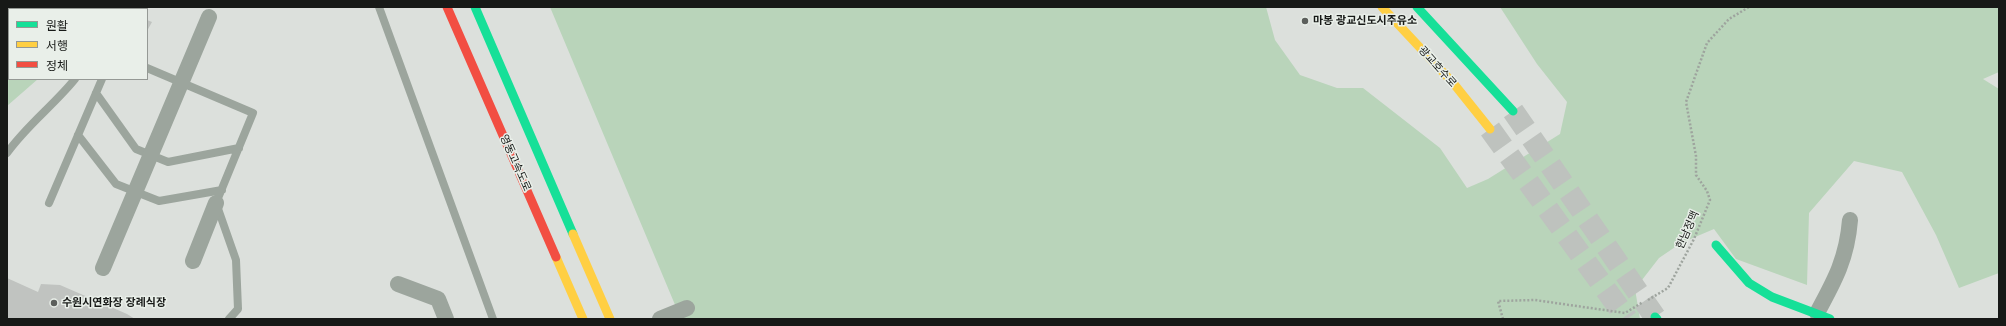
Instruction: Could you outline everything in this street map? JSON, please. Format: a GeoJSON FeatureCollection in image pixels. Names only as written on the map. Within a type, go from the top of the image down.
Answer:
{"type":"FeatureCollection","features":[{"type":"Feature","properties":{"kind":"main road","name":"영동고속도로"},"geometry":{"type":"LineString","coordinates":[[447,7],[582,319]]}},
{"type":"Feature","properties":{"kind":"main road"},"geometry":{"type":"LineString","coordinates":[[475,7],[610,319]]}},
{"type":"Feature","properties":{"kind":"main road","name":"광교호수로"},"geometry":{"type":"LineString","coordinates":[[1382,7],[1454,84],[1490,129]]}},
{"type":"Feature","properties":{"kind":"main road"},"geometry":{"type":"LineString","coordinates":[[1417,7],[1513,111]]}},
{"type":"Feature","properties":{"kind":"main road"},"geometry":{"type":"LineString","coordinates":[[1716,245],[1749,283],[1772,296],[1824,316]]}},
{"type":"Feature","properties":{"kind":"street"},"geometry":{"type":"LineString","coordinates":[[103,268],[209,17]]}},
{"type":"Feature","properties":{"kind":"street"},"geometry":{"type":"LineString","coordinates":[[193,261],[219,196]]}},
{"type":"Feature","properties":{"kind":"street"},"geometry":{"type":"LineString","coordinates":[[1824,316],[1843,263],[1849,239],[1850,220]]}},
{"type":"Feature","properties":{"kind":"street"},"geometry":{"type":"LineString","coordinates":[[398,284],[438,299],[446,319]]}},
{"type":"Feature","properties":{"kind":"street"},"geometry":{"type":"LineString","coordinates":[[660,319],[687,308]]}},
{"type":"Feature","properties":{"kind":"lane"},"geometry":{"type":"LineString","coordinates":[[379,7],[493,319]]}},
{"type":"Feature","properties":{"kind":"lane"},"geometry":{"type":"LineString","coordinates":[[148,68],[253,113],[219,196],[236,260],[238,309],[229,319]]}},
{"type":"Feature","properties":{"kind":"lane"},"geometry":{"type":"LineString","coordinates":[[7,152],[20,134],[59,100],[74,80]]}},
{"type":"Feature","properties":{"kind":"lane"},"geometry":{"type":"LineString","coordinates":[[49,203],[102,80]]}},
{"type":"Feature","properties":{"kind":"lane"},"geometry":{"type":"LineString","coordinates":[[96,92],[136,149],[168,162],[239,148]]}},
{"type":"Feature","properties":{"kind":"lane"},"geometry":{"type":"LineString","coordinates":[[78,135],[116,184],[158,201],[219,196]]}},
{"type":"Feature","properties":{"kind":"path","name":"한남정맥"},"geometry":{"type":"LineString","coordinates":[[1504,319],[1498,301],[1535,300],[1625,313],[1668,288],[1694,239],[1710,200],[1707,191],[1696,175],[1696,156],[1686,102],[1707,43],[1729,19],[1749,7]]}},
{"type":"Feature","properties":{"kind":"green space"},"geometry":{"type":"Polygon","coordinates":[[[7,7],[88,7],[8,8],[8,80],[37,80],[7,106],[7,7]]]}},
{"type":"Feature","properties":{"kind":"green space"},"geometry":{"type":"Polygon","coordinates":[[[550,7],[1266,7],[1275,40],[1300,75],[1337,88],[1363,88],[1440,148],[1467,188],[1488,179],[1560,134],[1567,102],[1537,64],[1500,7],[1999,7],[1999,72],[1983,79],[1999,89],[1999,273],[1959,288],[1936,235],[1902,172],[1854,161],[1809,213],[1807,285],[1736,259],[1714,229],[1681,243],[1659,258],[1635,289],[1640,319],[681,319],[550,7]]]}},
{"type":"Feature","properties":{"kind":"building"},"geometry":{"type":"Polygon","coordinates":[[[148,20],[152,22],[148,29],[148,20]]]}},
{"type":"Feature","properties":{"kind":"building","name":"수원시연화장 장례식장"},"geometry":{"type":"Polygon","coordinates":[[[7,278],[38,292],[41,284],[60,285],[127,314],[135,319],[7,319],[7,278]]]}},
{"type":"Feature","properties":{"kind":"tunnel"},"geometry":{"type":"LineString","coordinates":[[1513,111],[1655,317]]}},
{"type":"Feature","properties":{"kind":"tunnel"},"geometry":{"type":"LineString","coordinates":[[1490,129],[1627,319]]}},
{"type":"Feature","properties":{"kind":"traffic: fast"},"geometry":{"type":"LineString","coordinates":[[475,7],[573,234]]}},
{"type":"Feature","properties":{"kind":"traffic: fast"},"geometry":{"type":"LineString","coordinates":[[1417,7],[1513,111]]}},
{"type":"Feature","properties":{"kind":"traffic: fast"},"geometry":{"type":"LineString","coordinates":[[1716,245],[1749,283],[1772,297],[1830,319]]}},
{"type":"Feature","properties":{"kind":"traffic: slow"},"geometry":{"type":"LineString","coordinates":[[1382,7],[1454,84],[1490,129]]}},
{"type":"Feature","properties":{"kind":"traffic: slow"},"geometry":{"type":"LineString","coordinates":[[573,234],[610,319]]}},
{"type":"Feature","properties":{"kind":"traffic: slow"},"geometry":{"type":"LineString","coordinates":[[556,257],[583,319]]}},
{"type":"Feature","properties":{"kind":"traffic: jam"},"geometry":{"type":"LineString","coordinates":[[447,7],[556,257]]}},
{"type":"Feature","properties":{"kind":"place","name":"마봉 광교신도시주유소"},"geometry":{"type":"Point","coordinates":[1305,21]}},
{"type":"Feature","properties":{"kind":"place","name":"수원시연화장 장례식장"},"geometry":{"type":"Point","coordinates":[54,303]}}]}
